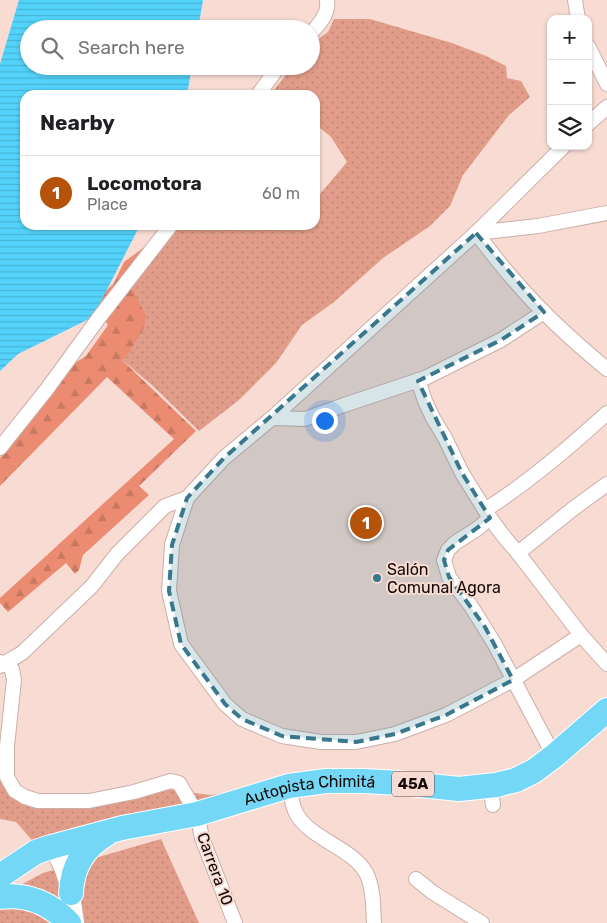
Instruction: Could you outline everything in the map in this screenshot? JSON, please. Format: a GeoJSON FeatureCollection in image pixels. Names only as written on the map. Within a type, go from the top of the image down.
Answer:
{"type":"FeatureCollection","features":[{"type":"Feature","properties":{"kind":"highway","name":"Autopista Chimitá"},"geometry":{"type":"LineString","coordinates":[[0,876],[36,852],[51,847],[122,828],[197,814],[289,786],[326,781],[400,783],[459,789],[491,795],[534,771],[607,710]]}},
{"type":"Feature","properties":{"kind":"highway"},"geometry":{"type":"LineString","coordinates":[[70,893],[74,872],[83,854],[104,835],[122,828]]}},
{"type":"Feature","properties":{"kind":"highway"},"geometry":{"type":"LineString","coordinates":[[0,897],[14,896],[36,900],[54,910],[69,923]]}},
{"type":"Feature","properties":{"kind":"street"},"geometry":{"type":"LineString","coordinates":[[320,24],[328,7],[326,0]]}},
{"type":"Feature","properties":{"kind":"street"},"geometry":{"type":"LineString","coordinates":[[576,0],[578,15]]}},
{"type":"Feature","properties":{"kind":"street"},"geometry":{"type":"LineString","coordinates":[[592,54],[607,84]]}},
{"type":"Feature","properties":{"kind":"street"},"geometry":{"type":"LineString","coordinates":[[262,90],[272,75]]}},
{"type":"Feature","properties":{"kind":"street"},"geometry":{"type":"LineString","coordinates":[[592,120],[607,107]]}},
{"type":"Feature","properties":{"kind":"street"},"geometry":{"type":"LineString","coordinates":[[560,150],[476,233],[272,418],[224,458],[187,498],[172,545],[169,591],[181,644],[225,704],[242,719],[282,736],[321,742],[356,742],[395,734],[446,715],[513,680],[581,635]]}},
{"type":"Feature","properties":{"kind":"street"},"geometry":{"type":"LineString","coordinates":[[476,233],[538,226],[607,213]]}},
{"type":"Feature","properties":{"kind":"street"},"geometry":{"type":"LineString","coordinates":[[0,448],[168,230]]}},
{"type":"Feature","properties":{"kind":"street"},"geometry":{"type":"LineString","coordinates":[[476,233],[515,282],[583,350],[607,369]]}},
{"type":"Feature","properties":{"kind":"street"},"geometry":{"type":"LineString","coordinates":[[272,418],[305,419],[425,378],[501,340],[544,312]]}},
{"type":"Feature","properties":{"kind":"street"},"geometry":{"type":"LineString","coordinates":[[418,380],[429,410],[462,473],[488,514],[581,635],[607,664]]}},
{"type":"Feature","properties":{"kind":"street"},"geometry":{"type":"LineString","coordinates":[[554,756],[500,654],[471,606],[449,577],[444,560],[448,550],[455,543],[477,529],[488,514],[573,444],[607,413]]}},
{"type":"Feature","properties":{"kind":"street"},"geometry":{"type":"LineString","coordinates":[[518,553],[607,484]]}},
{"type":"Feature","properties":{"kind":"street"},"geometry":{"type":"LineString","coordinates":[[1,664],[22,653],[92,586],[117,554],[165,506],[187,498]]}},
{"type":"Feature","properties":{"kind":"street","name":"Carrera 10"},"geometry":{"type":"LineString","coordinates":[[1,664],[12,669],[14,680],[7,746],[7,777],[15,791],[25,797],[38,801],[89,801],[134,792],[171,781],[179,784],[197,814],[202,838],[234,923]]}},
{"type":"Feature","properties":{"kind":"street"},"geometry":{"type":"LineString","coordinates":[[289,786],[296,813],[302,820],[316,833],[348,854],[368,876],[373,897],[374,923]]}},
{"type":"Feature","properties":{"kind":"street"},"geometry":{"type":"LineString","coordinates":[[51,847],[59,858],[66,874],[75,923]]}},
{"type":"Feature","properties":{"kind":"street"},"geometry":{"type":"LineString","coordinates":[[416,879],[432,892],[482,923]]}},
{"type":"Feature","properties":{"kind":"highlighted area"},"geometry":{"type":"Polygon","coordinates":[[[476,233],[544,312],[501,340],[418,381],[462,473],[490,518],[448,550],[444,560],[449,577],[485,627],[513,680],[446,715],[395,734],[356,742],[282,736],[242,719],[225,704],[181,644],[169,591],[172,545],[187,498],[224,458],[476,233]]]}},
{"type":"Feature","properties":{"kind":"shaded area"},"geometry":{"type":"Polygon","coordinates":[[[334,19],[370,19],[452,43],[506,66],[507,78],[521,81],[530,97],[509,115],[463,175],[450,206],[430,226],[383,258],[334,302],[302,325],[276,363],[239,400],[199,431],[153,386],[122,360],[129,284],[170,230],[320,230],[320,194],[347,162],[331,137],[320,128],[320,90],[274,90],[286,75],[320,75],[320,38],[328,32],[334,19]]]}},
{"type":"Feature","properties":{"kind":"shaded area"},"geometry":{"type":"Polygon","coordinates":[[[0,772],[26,803],[159,788],[210,795],[285,783],[37,846],[16,822],[0,819],[0,772]]]}},
{"type":"Feature","properties":{"kind":"shaded area"},"geometry":{"type":"Polygon","coordinates":[[[161,839],[199,923],[0,923],[0,896],[43,873],[161,839]]]}},
{"type":"Feature","properties":{"kind":"green space"},"geometry":{"type":"Polygon","coordinates":[[[170,230],[154,261],[129,284],[146,315],[144,328],[128,354],[122,360],[196,431],[139,486],[149,495],[83,555],[79,570],[75,574],[66,563],[8,612],[0,603],[0,598],[174,439],[107,377],[0,486],[0,458],[70,366],[86,356],[108,325],[94,303],[114,283],[124,262],[170,230]]]}},
{"type":"Feature","properties":{"kind":"water"},"geometry":{"type":"Polygon","coordinates":[[[19,0],[203,0],[200,20],[20,20],[20,75],[190,75],[188,90],[20,90],[20,230],[137,230],[93,317],[18,354],[0,371],[0,64],[19,0]]]}},
{"type":"Feature","properties":{"kind":"place","name":"Locomotora"},"geometry":{"type":"Point","coordinates":[366,523]}},
{"type":"Feature","properties":{"kind":"place","name":"Salón Comunal Agora"},"geometry":{"type":"Point","coordinates":[377,578]}}]}
